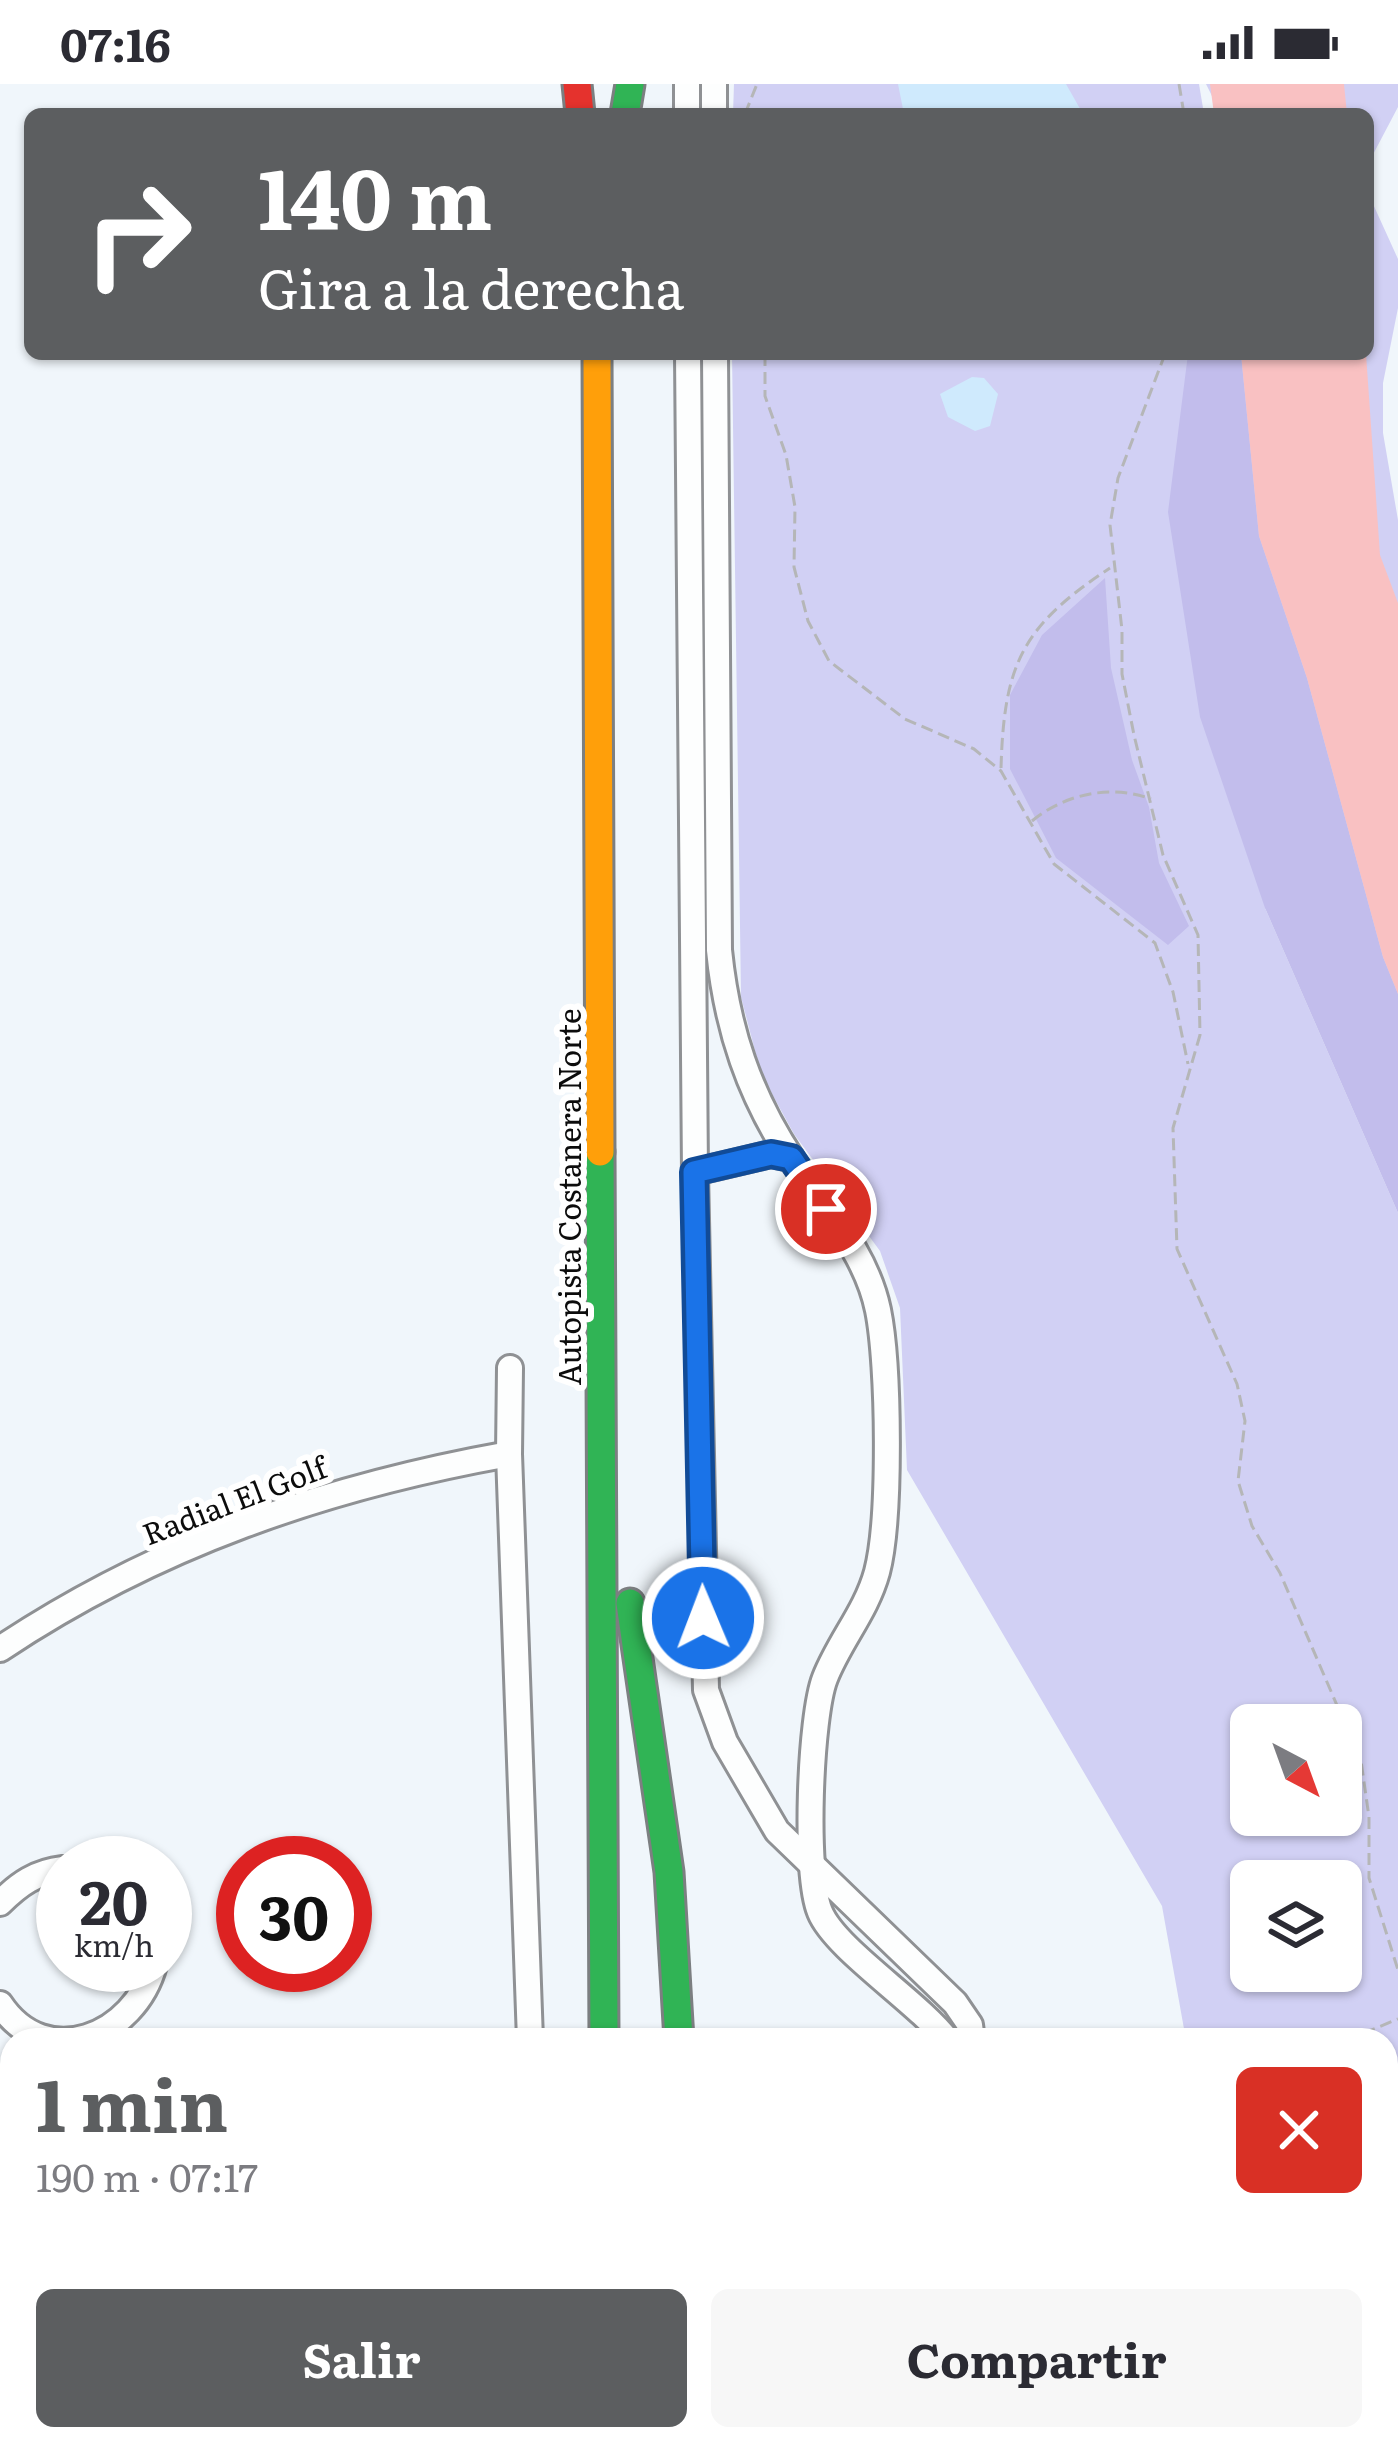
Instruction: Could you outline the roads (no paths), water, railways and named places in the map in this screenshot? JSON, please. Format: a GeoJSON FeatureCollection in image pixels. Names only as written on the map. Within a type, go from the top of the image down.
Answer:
{"type":"FeatureCollection","features":[{"type":"Feature","properties":{"kind":"highway","name":"Autopista Costanera Norte"},"geometry":{"type":"LineString","coordinates":[[597,360],[604,2028]]}},
{"type":"Feature","properties":{"kind":"highway","name":"Autopista Costanera Norte"},"geometry":{"type":"LineString","coordinates":[[624,360],[630,1536]]}},
{"type":"Feature","properties":{"kind":"highway"},"geometry":{"type":"LineString","coordinates":[[631,2028],[630,1592],[669,1873],[678,2028]]}},
{"type":"Feature","properties":{"kind":"street"},"geometry":{"type":"LineString","coordinates":[[688,360],[694,1172],[706,1690],[725,1742],[777,1831],[956,2003],[970,2028]]}},
{"type":"Feature","properties":{"kind":"street"},"geometry":{"type":"LineString","coordinates":[[715,360],[718,950],[734,1045],[791,1158],[866,1269],[877,1308],[883,1363],[882,1547],[862,1614],[825,1678],[812,1732],[816,1900],[826,1923],[935,2028]]}},
{"type":"Feature","properties":{"kind":"street"},"geometry":{"type":"LineString","coordinates":[[694,1172],[771,1154],[791,1158]]}},
{"type":"Feature","properties":{"kind":"street"},"geometry":{"type":"LineString","coordinates":[[510,1368],[530,2028]]}},
{"type":"Feature","properties":{"kind":"street","name":"Radial El Golf"},"geometry":{"type":"LineString","coordinates":[[0,1649],[131,1572],[239,1524],[405,1473],[509,1454]]}},
{"type":"Feature","properties":{"kind":"street"},"geometry":{"type":"LineString","coordinates":[[0,1903],[36,1876]]}},
{"type":"Feature","properties":{"kind":"street"},"geometry":{"type":"LineString","coordinates":[[112,2028],[133,2012],[146,1992]]}},
{"type":"Feature","properties":{"kind":"street"},"geometry":{"type":"LineString","coordinates":[[0,2004],[27,2028]]}}]}
